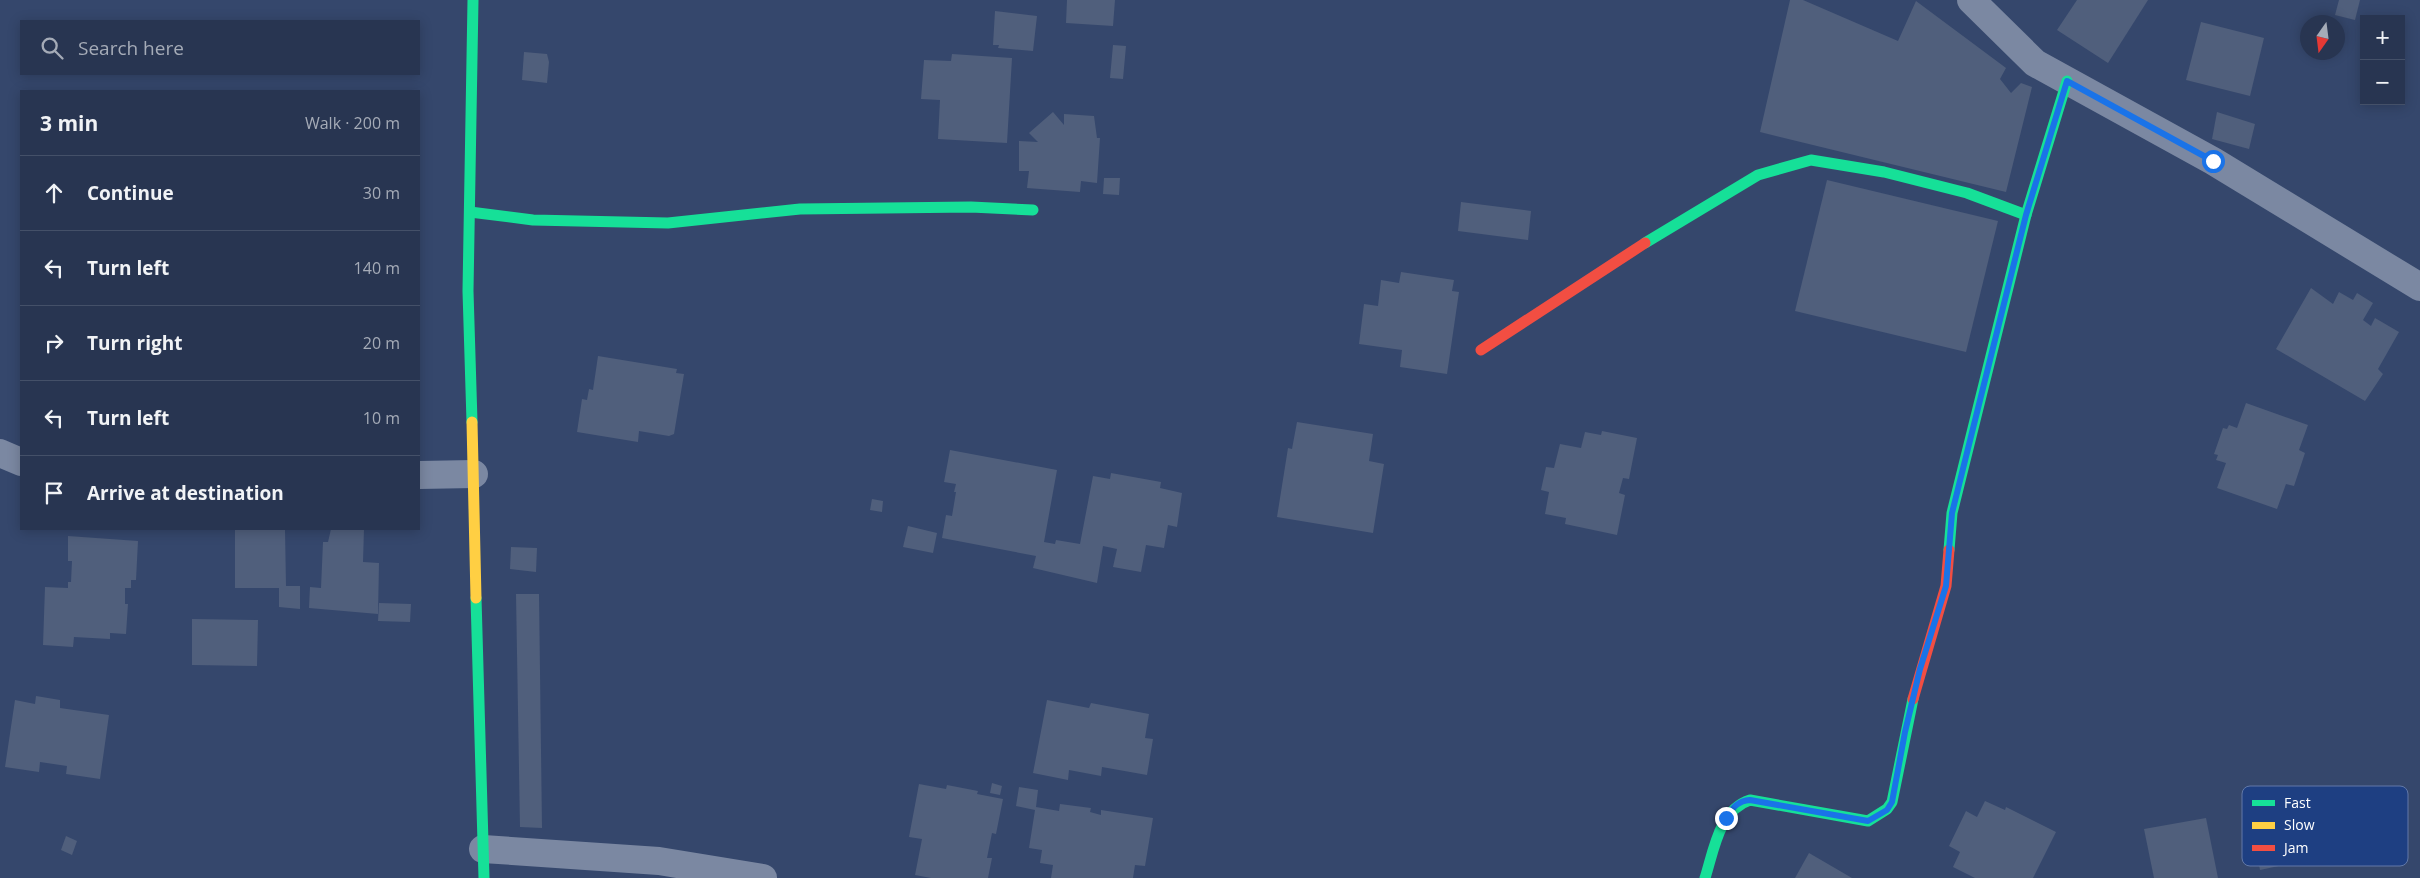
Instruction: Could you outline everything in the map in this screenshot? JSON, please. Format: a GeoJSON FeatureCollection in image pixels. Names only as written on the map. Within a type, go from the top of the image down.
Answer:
{"type":"FeatureCollection","features":[{"type":"Feature","properties":{"kind":"street"},"geometry":{"type":"LineString","coordinates":[[473,0],[468,291],[484,878]]}},
{"type":"Feature","properties":{"kind":"street"},"geometry":{"type":"LineString","coordinates":[[1971,0],[2035,63],[2213,161],[2420,287]]}},
{"type":"Feature","properties":{"kind":"street"},"geometry":{"type":"LineString","coordinates":[[1705,878],[1726,818],[1734,806],[1742,801],[1750,800],[1868,821],[1887,810],[1892,802],[1905,732],[1916,687],[1946,586],[1952,513],[2026,215],[2067,81]]}},
{"type":"Feature","properties":{"kind":"street"},"geometry":{"type":"LineString","coordinates":[[1481,350],[1611,264],[1758,175],[1811,160],[1884,172],[1967,194],[2026,215]]}},
{"type":"Feature","properties":{"kind":"street"},"geometry":{"type":"LineString","coordinates":[[470,212],[533,220],[668,223],[800,210],[972,207],[1034,210]]}},
{"type":"Feature","properties":{"kind":"street"},"geometry":{"type":"LineString","coordinates":[[0,452],[20,462]]}},
{"type":"Feature","properties":{"kind":"street"},"geometry":{"type":"LineString","coordinates":[[420,476],[474,474]]}},
{"type":"Feature","properties":{"kind":"street"},"geometry":{"type":"LineString","coordinates":[[483,849],[659,861],[763,878]]}},
{"type":"Feature","properties":{"kind":"building"},"geometry":{"type":"Polygon","coordinates":[[[1067,0],[1115,0],[1113,26],[1066,23],[1067,0]]]}},
{"type":"Feature","properties":{"kind":"building"},"geometry":{"type":"Polygon","coordinates":[[[1790,0],[1803,0],[1898,41],[1916,1],[2006,68],[2000,79],[2011,93],[2021,83],[2032,87],[2006,192],[1760,132],[1790,0]]]}},
{"type":"Feature","properties":{"kind":"building"},"geometry":{"type":"Polygon","coordinates":[[[2077,0],[2148,0],[2108,63],[2057,30],[2077,0]]]}},
{"type":"Feature","properties":{"kind":"building"},"geometry":{"type":"Polygon","coordinates":[[[2339,0],[2360,0],[2355,20],[2345,18],[2345,15],[2335,15],[2339,0]]]}},
{"type":"Feature","properties":{"kind":"building"},"geometry":{"type":"Polygon","coordinates":[[[995,11],[1037,16],[1033,51],[998,48],[999,45],[993,45],[995,11]]]}},
{"type":"Feature","properties":{"kind":"building"},"geometry":{"type":"Polygon","coordinates":[[[2201,22],[2264,38],[2250,96],[2186,80],[2201,22]]]}},
{"type":"Feature","properties":{"kind":"building"},"geometry":{"type":"Polygon","coordinates":[[[1113,45],[1126,46],[1123,79],[1110,78],[1113,45]]]}},
{"type":"Feature","properties":{"kind":"building"},"geometry":{"type":"Polygon","coordinates":[[[524,52],[547,54],[549,62],[547,83],[522,80],[524,52]]]}},
{"type":"Feature","properties":{"kind":"building"},"geometry":{"type":"Polygon","coordinates":[[[952,54],[1012,58],[1007,143],[938,139],[940,100],[921,99],[924,60],[951,61],[952,54]]]}},
{"type":"Feature","properties":{"kind":"building"},"geometry":{"type":"Polygon","coordinates":[[[1053,112],[1064,125],[1064,114],[1094,116],[1097,138],[1100,138],[1097,183],[1081,181],[1080,192],[1027,188],[1029,171],[1019,171],[1019,141],[1038,142],[1029,133],[1053,112]]]}},
{"type":"Feature","properties":{"kind":"building"},"geometry":{"type":"Polygon","coordinates":[[[2217,112],[2255,124],[2249,149],[2212,139],[2217,112]]]}},
{"type":"Feature","properties":{"kind":"building"},"geometry":{"type":"Polygon","coordinates":[[[1104,178],[1120,178],[1119,195],[1103,194],[1104,178]]]}},
{"type":"Feature","properties":{"kind":"building"},"geometry":{"type":"Polygon","coordinates":[[[1827,180],[1998,221],[1966,352],[1795,311],[1827,180]]]}},
{"type":"Feature","properties":{"kind":"building"},"geometry":{"type":"Polygon","coordinates":[[[1461,202],[1531,211],[1528,240],[1458,231],[1461,202]]]}},
{"type":"Feature","properties":{"kind":"building"},"geometry":{"type":"Polygon","coordinates":[[[1401,272],[1454,280],[1452,291],[1459,292],[1447,374],[1400,367],[1402,350],[1359,344],[1364,304],[1378,306],[1381,280],[1399,283],[1401,272]]]}},
{"type":"Feature","properties":{"kind":"building"},"geometry":{"type":"Polygon","coordinates":[[[2311,288],[2333,304],[2339,292],[2353,300],[2357,293],[2373,303],[2363,320],[2371,326],[2375,318],[2399,332],[2378,369],[2383,374],[2365,401],[2276,349],[2311,288]]]}},
{"type":"Feature","properties":{"kind":"building"},"geometry":{"type":"Polygon","coordinates":[[[598,356],[677,369],[676,373],[684,374],[674,434],[669,436],[639,431],[638,442],[577,432],[582,399],[587,400],[589,389],[593,390],[598,356]]]}},
{"type":"Feature","properties":{"kind":"building"},"geometry":{"type":"Polygon","coordinates":[[[2246,403],[2308,425],[2299,450],[2305,453],[2294,486],[2286,484],[2277,509],[2217,488],[2226,463],[2216,460],[2218,455],[2214,454],[2223,428],[2227,429],[2229,425],[2237,428],[2246,403]]]}},
{"type":"Feature","properties":{"kind":"building"},"geometry":{"type":"Polygon","coordinates":[[[1297,422],[1373,434],[1369,461],[1384,464],[1373,533],[1277,517],[1288,448],[1292,449],[1297,422]]]}},
{"type":"Feature","properties":{"kind":"building"},"geometry":{"type":"Polygon","coordinates":[[[1602,431],[1637,438],[1629,479],[1623,478],[1619,493],[1625,495],[1617,535],[1565,524],[1566,518],[1545,514],[1549,492],[1541,490],[1546,467],[1554,468],[1560,444],[1581,448],[1585,432],[1601,435],[1602,431]]]}},
{"type":"Feature","properties":{"kind":"building"},"geometry":{"type":"Polygon","coordinates":[[[950,450],[1057,470],[1044,542],[1055,544],[1056,540],[1080,544],[1093,476],[1110,479],[1111,473],[1161,482],[1160,488],[1182,493],[1177,527],[1168,525],[1164,548],[1146,545],[1141,572],[1113,567],[1117,549],[1103,546],[1097,583],[1033,568],[1036,556],[942,538],[946,515],[952,516],[956,492],[954,492],[956,484],[944,482],[950,450]]]}},
{"type":"Feature","properties":{"kind":"building"},"geometry":{"type":"Polygon","coordinates":[[[872,499],[883,501],[882,512],[870,510],[872,499]]]}},
{"type":"Feature","properties":{"kind":"building"},"geometry":{"type":"Polygon","coordinates":[[[908,526],[937,533],[933,553],[903,547],[908,526]]]}},
{"type":"Feature","properties":{"kind":"building"},"geometry":{"type":"Polygon","coordinates":[[[235,530],[285,530],[286,586],[300,586],[300,609],[279,607],[279,588],[235,588],[235,530]]]}},
{"type":"Feature","properties":{"kind":"building"},"geometry":{"type":"Polygon","coordinates":[[[331,530],[364,530],[363,562],[379,563],[378,614],[309,608],[310,587],[321,588],[323,542],[328,542],[331,530]]]}},
{"type":"Feature","properties":{"kind":"building"},"geometry":{"type":"Polygon","coordinates":[[[68,536],[138,541],[136,580],[131,580],[131,588],[125,588],[125,604],[128,604],[126,634],[110,633],[110,639],[74,637],[73,647],[43,645],[45,587],[68,588],[68,582],[71,582],[72,561],[68,561],[68,536]]]}},
{"type":"Feature","properties":{"kind":"building"},"geometry":{"type":"Polygon","coordinates":[[[511,547],[537,548],[536,572],[510,569],[511,547]]]}},
{"type":"Feature","properties":{"kind":"building"},"geometry":{"type":"Polygon","coordinates":[[[516,594],[539,594],[542,828],[520,827],[516,594]]]}},
{"type":"Feature","properties":{"kind":"building"},"geometry":{"type":"Polygon","coordinates":[[[379,603],[411,604],[410,622],[378,621],[379,603]]]}},
{"type":"Feature","properties":{"kind":"building"},"geometry":{"type":"Polygon","coordinates":[[[192,619],[258,620],[257,666],[192,665],[192,619]]]}},
{"type":"Feature","properties":{"kind":"building"},"geometry":{"type":"Polygon","coordinates":[[[36,696],[60,700],[60,708],[109,715],[100,779],[66,774],[67,766],[40,762],[39,772],[5,767],[15,700],[35,704],[36,696]]]}},
{"type":"Feature","properties":{"kind":"building"},"geometry":{"type":"Polygon","coordinates":[[[1047,700],[1089,708],[1091,703],[1149,714],[1145,738],[1153,739],[1147,775],[1102,767],[1101,776],[1069,770],[1068,780],[1033,773],[1047,700]]]}},
{"type":"Feature","properties":{"kind":"building"},"geometry":{"type":"Polygon","coordinates":[[[992,783],[1002,786],[1000,795],[990,793],[992,783]]]}},
{"type":"Feature","properties":{"kind":"building"},"geometry":{"type":"Polygon","coordinates":[[[919,784],[946,789],[947,785],[978,791],[977,794],[1003,799],[996,834],[992,833],[987,858],[992,858],[988,878],[931,878],[915,875],[922,839],[909,837],[919,784]]]}},
{"type":"Feature","properties":{"kind":"building"},"geometry":{"type":"Polygon","coordinates":[[[1019,787],[1038,790],[1036,807],[1059,811],[1060,804],[1091,808],[1090,812],[1101,815],[1101,810],[1153,818],[1145,866],[1135,865],[1133,878],[1051,878],[1053,865],[1040,863],[1042,850],[1029,848],[1035,810],[1016,806],[1019,787]]]}},
{"type":"Feature","properties":{"kind":"building"},"geometry":{"type":"Polygon","coordinates":[[[1985,801],[2005,810],[2006,807],[2056,832],[2033,878],[1975,878],[1953,867],[1960,852],[1949,846],[1966,811],[1977,817],[1985,801]]]}},
{"type":"Feature","properties":{"kind":"building"},"geometry":{"type":"Polygon","coordinates":[[[2206,818],[2218,878],[2154,878],[2144,829],[2206,818]]]}},
{"type":"Feature","properties":{"kind":"building"},"geometry":{"type":"Polygon","coordinates":[[[66,836],[77,841],[72,855],[61,850],[66,836]]]}},
{"type":"Feature","properties":{"kind":"building"},"geometry":{"type":"Polygon","coordinates":[[[1809,853],[1852,878],[1795,878],[1809,853]]]}},
{"type":"Feature","properties":{"kind":"building"},"geometry":{"type":"Polygon","coordinates":[[[2259,866],[2278,866],[2260,870],[2259,866]]]}},
{"type":"Feature","properties":{"kind":"traffic: fast"},"geometry":{"type":"LineString","coordinates":[[472,422],[468,291],[473,0]]}},
{"type":"Feature","properties":{"kind":"traffic: fast"},"geometry":{"type":"LineString","coordinates":[[1949,550],[1952,513],[2026,215],[2067,81]]}},
{"type":"Feature","properties":{"kind":"traffic: fast"},"geometry":{"type":"LineString","coordinates":[[1645,243],[1758,175],[1811,160],[1884,172],[1967,193],[2026,215]]}},
{"type":"Feature","properties":{"kind":"traffic: fast"},"geometry":{"type":"LineString","coordinates":[[470,212],[533,220],[668,223],[800,209],[971,207],[1033,210]]}},
{"type":"Feature","properties":{"kind":"traffic: fast"},"geometry":{"type":"LineString","coordinates":[[476,598],[484,878]]}},
{"type":"Feature","properties":{"kind":"traffic: fast"},"geometry":{"type":"LineString","coordinates":[[1705,878],[1719,832],[1731,812],[1750,800],[1868,821],[1887,809],[1892,802],[1913,699]]}},
{"type":"Feature","properties":{"kind":"traffic: slow"},"geometry":{"type":"LineString","coordinates":[[472,422],[476,598]]}},
{"type":"Feature","properties":{"kind":"traffic: jam"},"geometry":{"type":"LineString","coordinates":[[1481,350],[1645,243]]}},
{"type":"Feature","properties":{"kind":"traffic: jam"},"geometry":{"type":"LineString","coordinates":[[1913,699],[1946,586],[1949,550]]}},
{"type":"Feature","properties":{"kind":"route"},"geometry":{"type":"LineString","coordinates":[[1726,818],[1734,806],[1742,801],[1750,800],[1868,821],[1887,810],[1892,802],[1905,732],[1920,669],[1946,586],[1952,513],[2026,215],[2067,81],[2213,161]]}}]}
